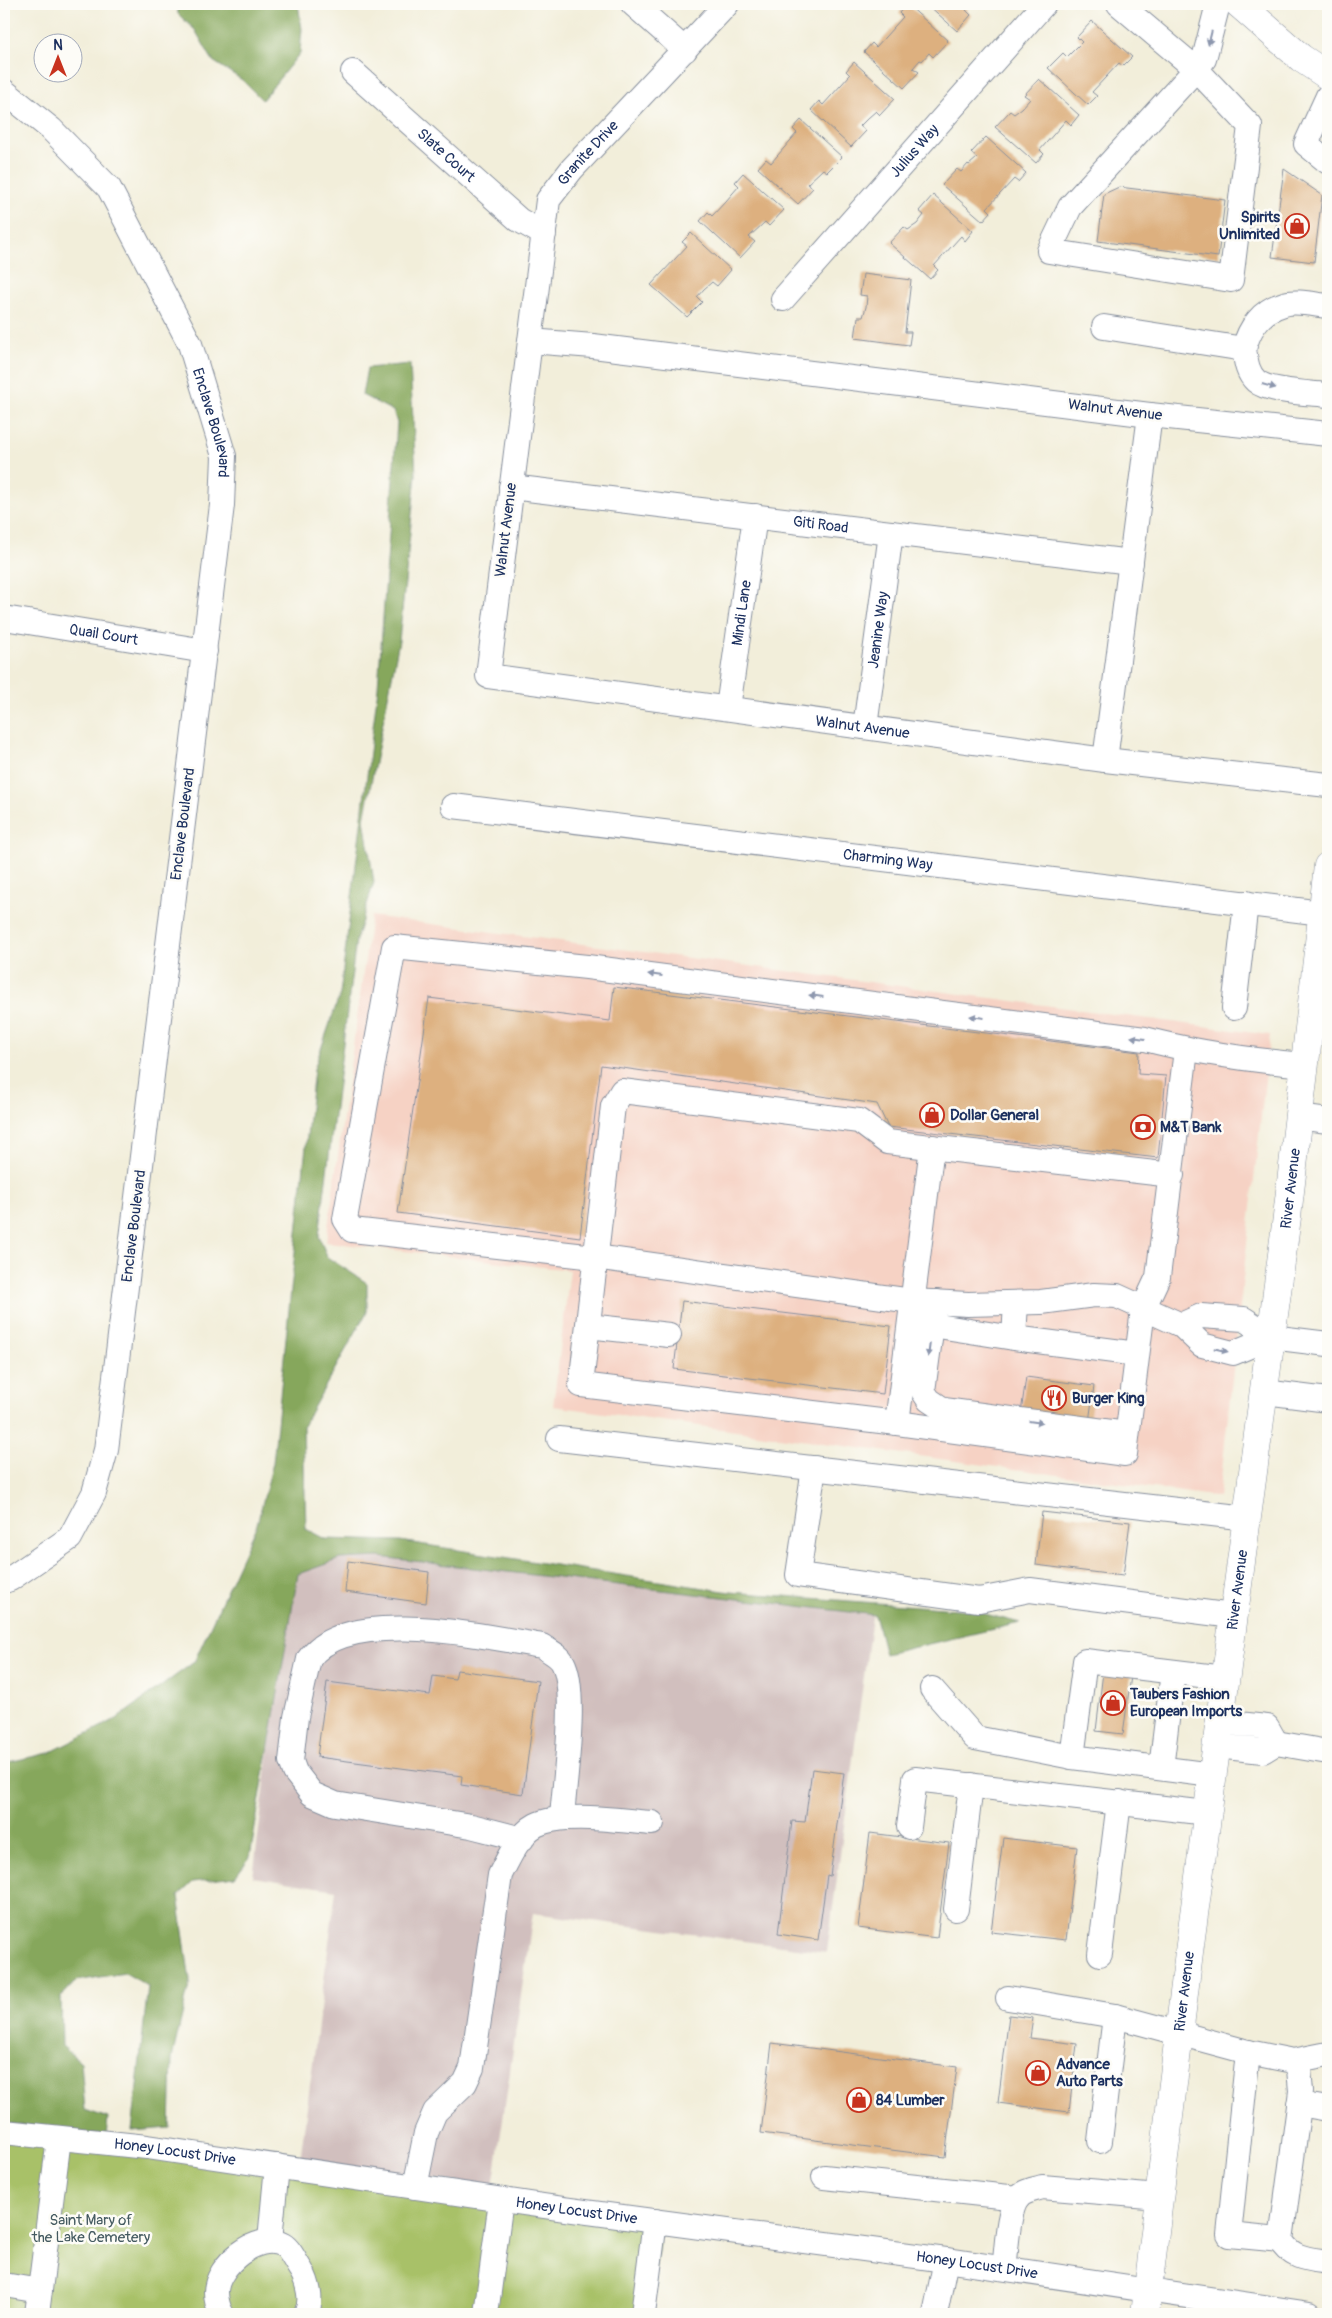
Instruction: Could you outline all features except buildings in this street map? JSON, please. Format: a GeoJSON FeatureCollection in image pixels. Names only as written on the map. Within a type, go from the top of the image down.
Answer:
{"type":"FeatureCollection","features":[{"type":"Feature","properties":{"kind":"main road"},"geometry":{"type":"LineString","coordinates":[[1239,4],[1301,58],[1328,76]]}},
{"type":"Feature","properties":{"kind":"main road","name":"River Avenue"},"geometry":{"type":"LineString","coordinates":[[1146,2302],[1207,1813],[1271,1337],[1328,866]]}},
{"type":"Feature","properties":{"kind":"street"},"geometry":{"type":"LineString","coordinates":[[633,4],[685,50]]}},
{"type":"Feature","properties":{"kind":"street","name":"Granite Drive"},"geometry":{"type":"LineString","coordinates":[[530,340],[548,200],[572,169],[727,4]]}},
{"type":"Feature","properties":{"kind":"street","name":"Julius Way"},"geometry":{"type":"LineString","coordinates":[[783,299],[1044,4]]}},
{"type":"Feature","properties":{"kind":"street"},"geometry":{"type":"LineString","coordinates":[[1119,4],[1196,69],[1250,126],[1231,280],[1049,251],[1070,207],[1196,69],[1204,59],[1218,4]]}},
{"type":"Feature","properties":{"kind":"street","name":"Slate Court"},"geometry":{"type":"LineString","coordinates":[[353,72],[519,220],[544,234]]}},
{"type":"Feature","properties":{"kind":"street","name":"Enclave Boulevard"},"geometry":{"type":"LineString","coordinates":[[4,91],[51,129],[109,188],[190,344],[224,456],[222,506],[205,651],[106,1450],[94,1493],[70,1538],[10,1579],[4,1581]]}},
{"type":"Feature","properties":{"kind":"street"},"geometry":{"type":"LineString","coordinates":[[1328,96],[1306,144],[1328,162]]}},
{"type":"Feature","properties":{"kind":"street"},"geometry":{"type":"LineString","coordinates":[[1328,306],[1286,303],[1264,314],[1248,333],[1244,349],[1248,369],[1257,382],[1269,388],[1328,395]]}},
{"type":"Feature","properties":{"kind":"street"},"geometry":{"type":"LineString","coordinates":[[1104,327],[1244,349]]}},
{"type":"Feature","properties":{"kind":"street","name":"Walnut Avenue"},"geometry":{"type":"LineString","coordinates":[[1328,434],[1150,415],[603,347],[530,340],[488,676],[1105,760],[1328,785]]}},
{"type":"Feature","properties":{"kind":"street"},"geometry":{"type":"LineString","coordinates":[[1105,760],[1150,415]]}},
{"type":"Feature","properties":{"kind":"street","name":"Giti Road"},"geometry":{"type":"LineString","coordinates":[[511,487],[1131,562]]}},
{"type":"Feature","properties":{"kind":"street","name":"Mindi Lane"},"geometry":{"type":"LineString","coordinates":[[728,708],[755,516]]}},
{"type":"Feature","properties":{"kind":"street","name":"Jeanine Way"},"geometry":{"type":"LineString","coordinates":[[865,727],[891,533]]}},
{"type":"Feature","properties":{"kind":"street","name":"Quail Court"},"geometry":{"type":"LineString","coordinates":[[4,618],[205,651]]}},
{"type":"Feature","properties":{"kind":"street","name":"Charming Way"},"geometry":{"type":"LineString","coordinates":[[453,806],[1322,913]]}},
{"type":"Feature","properties":{"kind":"street"},"geometry":{"type":"LineString","coordinates":[[1234,1008],[1246,903]]}},
{"type":"Feature","properties":{"kind":"street"},"geometry":{"type":"LineString","coordinates":[[1271,1337],[1233,1353],[1202,1345],[1181,1324],[1117,1296],[1094,1295],[1041,1302],[1016,1303],[968,1304],[912,1301],[595,1257],[352,1230],[345,1219],[394,947],[587,967],[1145,1039],[1186,1050],[1243,1060],[1304,1065]]}},
{"type":"Feature","properties":{"kind":"street"},"geometry":{"type":"LineString","coordinates":[[1172,1175],[887,1142],[859,1121],[622,1090],[613,1106],[581,1385],[897,1423],[1125,1454],[1143,1309],[1158,1277],[1172,1175],[1186,1050]]}},
{"type":"Feature","properties":{"kind":"street"},"geometry":{"type":"LineString","coordinates":[[1298,1117],[1328,1121]]}},
{"type":"Feature","properties":{"kind":"street"},"geometry":{"type":"LineString","coordinates":[[897,1423],[932,1147]]}},
{"type":"Feature","properties":{"kind":"street"},"geometry":{"type":"LineString","coordinates":[[935,1302],[924,1391],[929,1400],[944,1410],[1127,1434]]}},
{"type":"Feature","properties":{"kind":"street"},"geometry":{"type":"LineString","coordinates":[[1014,1338],[1016,1303]]}},
{"type":"Feature","properties":{"kind":"street"},"geometry":{"type":"LineString","coordinates":[[1181,1324],[1201,1316],[1244,1319],[1271,1337],[1328,1344]]}},
{"type":"Feature","properties":{"kind":"street"},"geometry":{"type":"LineString","coordinates":[[932,1325],[1137,1354]]}},
{"type":"Feature","properties":{"kind":"street"},"geometry":{"type":"LineString","coordinates":[[588,1326],[669,1335]]}},
{"type":"Feature","properties":{"kind":"street"},"geometry":{"type":"LineString","coordinates":[[1264,1392],[1328,1400]]}},
{"type":"Feature","properties":{"kind":"street"},"geometry":{"type":"LineString","coordinates":[[559,1439],[1247,1518]]}},
{"type":"Feature","properties":{"kind":"street"},"geometry":{"type":"LineString","coordinates":[[814,1468],[798,1574],[979,1600],[1030,1590],[1233,1616]]}},
{"type":"Feature","properties":{"kind":"street"},"geometry":{"type":"LineString","coordinates":[[522,1839],[471,1826],[335,1804],[312,1794],[295,1772],[291,1761],[296,1717],[310,1659],[314,1652],[322,1645],[352,1633],[406,1627],[542,1646],[554,1654],[563,1663],[571,1698],[562,1818]]}},
{"type":"Feature","properties":{"kind":"street"},"geometry":{"type":"LineString","coordinates":[[1072,1757],[1085,1661],[1225,1678]]}},
{"type":"Feature","properties":{"kind":"street"},"geometry":{"type":"LineString","coordinates":[[1161,1768],[1173,1672]]}},
{"type":"Feature","properties":{"kind":"street"},"geometry":{"type":"LineString","coordinates":[[932,1690],[975,1738],[1072,1757],[1212,1775]]}},
{"type":"Feature","properties":{"kind":"street"},"geometry":{"type":"LineString","coordinates":[[1218,1734],[1267,1726],[1276,1742],[1328,1752]]}},
{"type":"Feature","properties":{"kind":"street"},"geometry":{"type":"LineString","coordinates":[[909,1827],[915,1779],[1207,1813]]}},
{"type":"Feature","properties":{"kind":"street"},"geometry":{"type":"LineString","coordinates":[[956,1909],[971,1785]]}},
{"type":"Feature","properties":{"kind":"street"},"geometry":{"type":"LineString","coordinates":[[1100,1954],[1119,1802]]}},
{"type":"Feature","properties":{"kind":"street"},"geometry":{"type":"LineString","coordinates":[[415,2187],[426,2133],[435,2112],[465,2083],[472,2068],[500,1875],[512,1853],[522,1839],[536,1825],[562,1818],[594,1818],[652,1824]]}},
{"type":"Feature","properties":{"kind":"street"},"geometry":{"type":"LineString","coordinates":[[1008,1998],[1115,2016],[1248,2052],[1292,2060],[1328,2054]]}},
{"type":"Feature","properties":{"kind":"street"},"geometry":{"type":"LineString","coordinates":[[1100,2141],[1115,2016]]}},
{"type":"Feature","properties":{"kind":"street"},"geometry":{"type":"LineString","coordinates":[[1248,2052],[1229,2235],[1281,2240]]}},
{"type":"Feature","properties":{"kind":"street"},"geometry":{"type":"LineString","coordinates":[[1292,2060],[1298,2069],[1301,2080],[1281,2240],[1286,2249],[1300,2258],[1328,2262]]}},
{"type":"Feature","properties":{"kind":"street"},"geometry":{"type":"LineString","coordinates":[[1299,2104],[1328,2108]]}},
{"type":"Feature","properties":{"kind":"street","name":"Honey Locust Drive"},"geometry":{"type":"LineString","coordinates":[[4,2132],[147,2147],[500,2200],[1004,2268],[1146,2302],[1310,2314]]}},
{"type":"Feature","properties":{"kind":"street"},"geometry":{"type":"LineString","coordinates":[[37,2314],[59,2138]]}},
{"type":"Feature","properties":{"kind":"street"},"geometry":{"type":"LineString","coordinates":[[270,2240],[276,2166]]}},
{"type":"Feature","properties":{"kind":"street"},"geometry":{"type":"LineString","coordinates":[[824,2177],[1018,2198]]}},
{"type":"Feature","properties":{"kind":"street"},"geometry":{"type":"LineString","coordinates":[[1004,2268],[1012,2210],[1018,2198],[1025,2192],[1042,2187],[1159,2197]]}},
{"type":"Feature","properties":{"kind":"street"},"geometry":{"type":"LineString","coordinates":[[486,2314],[500,2200]]}},
{"type":"Feature","properties":{"kind":"street"},"geometry":{"type":"LineString","coordinates":[[643,2314],[655,2221]]}},
{"type":"Feature","properties":{"kind":"street"},"geometry":{"type":"LineString","coordinates":[[222,2314],[216,2291],[225,2269],[250,2246],[270,2240],[285,2246],[307,2280],[309,2309],[306,2314]]}},
{"type":"Feature","properties":{"kind":"street"},"geometry":{"type":"LineString","coordinates":[[934,2314],[946,2260]]}},
{"type":"Feature","properties":{"kind":"street"},"geometry":{"type":"LineString","coordinates":[[4,2285],[40,2291]]}},
{"type":"Feature","properties":{"kind":"shaded area"},"geometry":{"type":"Polygon","coordinates":[[[371,916],[1270,1035],[1219,1497],[553,1406],[570,1270],[326,1242],[371,916]]]}},
{"type":"Feature","properties":{"kind":"shaded area"},"geometry":{"type":"Polygon","coordinates":[[[296,1538],[873,1609],[827,1952],[533,1913],[493,2187],[300,2160],[336,1890],[253,1877],[296,1538]]]}},
{"type":"Feature","properties":{"kind":"green space"},"geometry":{"type":"Polygon","coordinates":[[[177,4],[298,4],[302,29],[300,53],[262,100],[242,80],[213,61],[195,30],[178,14],[177,4]]]}},
{"type":"Feature","properties":{"kind":"green space"},"geometry":{"type":"Polygon","coordinates":[[[410,364],[416,475],[399,641],[364,819],[374,882],[356,940],[319,1236],[327,1257],[367,1283],[367,1312],[303,1426],[306,1529],[325,1539],[400,1541],[730,1592],[970,1610],[1020,1623],[885,1654],[875,1615],[379,1557],[340,1559],[298,1574],[250,1857],[235,1877],[193,1882],[178,1896],[190,1981],[172,2058],[170,2128],[132,2131],[148,1986],[125,1973],[76,1981],[61,1997],[62,2046],[81,2062],[85,2110],[108,2118],[106,2135],[4,2123],[4,1763],[49,1753],[118,1718],[194,1662],[257,1524],[273,1463],[314,1069],[340,994],[378,687],[397,423],[393,411],[362,395],[367,368],[410,364]]]}},
{"type":"Feature","properties":{"kind":"green space","name":"Saint Mary of the Lake Cemetery"},"geometry":{"type":"Polygon","coordinates":[[[4,2132],[662,2222],[649,2314],[4,2314],[4,2132]]]}},
{"type":"Feature","properties":{"kind":"place","name":"Spirits Unlimited"},"geometry":{"type":"Point","coordinates":[1297,226]}},
{"type":"Feature","properties":{"kind":"place","name":"Dollar General"},"geometry":{"type":"Point","coordinates":[932,1115]}},
{"type":"Feature","properties":{"kind":"place","name":"M&T Bank"},"geometry":{"type":"Point","coordinates":[1143,1127]}},
{"type":"Feature","properties":{"kind":"place","name":"Burger King"},"geometry":{"type":"Point","coordinates":[1054,1398]}},
{"type":"Feature","properties":{"kind":"place","name":"Taubers Fashion European Imports"},"geometry":{"type":"Point","coordinates":[1113,1703]}},
{"type":"Feature","properties":{"kind":"place","name":"Advance Auto Parts"},"geometry":{"type":"Point","coordinates":[1038,2073]}},
{"type":"Feature","properties":{"kind":"place","name":"84 Lumber"},"geometry":{"type":"Point","coordinates":[859,2100]}}]}
